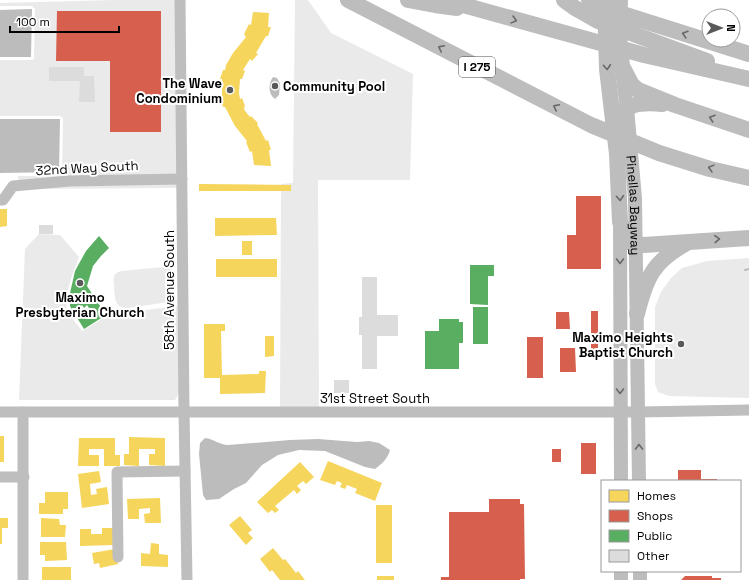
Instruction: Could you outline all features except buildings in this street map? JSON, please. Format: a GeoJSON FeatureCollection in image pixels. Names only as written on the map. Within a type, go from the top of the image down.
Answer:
{"type":"FeatureCollection","features":[{"type":"Feature","properties":{"kind":"highway","name":"I 275"},"geometry":{"type":"LineString","coordinates":[[348,0],[591,125],[659,153],[749,178]]}},
{"type":"Feature","properties":{"kind":"highway"},"geometry":{"type":"LineString","coordinates":[[408,0],[476,10]]}},
{"type":"Feature","properties":{"kind":"highway"},"geometry":{"type":"LineString","coordinates":[[445,0],[476,10],[644,55],[749,78]]}},
{"type":"Feature","properties":{"kind":"highway"},"geometry":{"type":"LineString","coordinates":[[564,0],[574,8],[598,21],[749,54]]}},
{"type":"Feature","properties":{"kind":"highway"},"geometry":{"type":"LineString","coordinates":[[589,0],[616,12],[648,31],[749,78]]}},
{"type":"Feature","properties":{"kind":"highway","name":"Pinellas Bayway"},"geometry":{"type":"LineString","coordinates":[[605,0],[607,69],[617,154],[620,222]]}},
{"type":"Feature","properties":{"kind":"highway","name":"Pinellas Bayway"},"geometry":{"type":"LineString","coordinates":[[620,0],[622,66]]}},
{"type":"Feature","properties":{"kind":"highway"},"geometry":{"type":"LineString","coordinates":[[622,66],[632,85],[638,90],[675,105],[749,130]]}},
{"type":"Feature","properties":{"kind":"highway"},"geometry":{"type":"LineString","coordinates":[[613,123],[620,113],[635,104],[645,102],[675,105]]}},
{"type":"Feature","properties":{"kind":"highway"},"geometry":{"type":"LineString","coordinates":[[620,222],[629,242],[636,244],[749,238]]}},
{"type":"Feature","properties":{"kind":"highway"},"geometry":{"type":"LineString","coordinates":[[637,314],[641,296],[652,271],[673,250],[691,241]]}},
{"type":"Feature","properties":{"kind":"main road","name":"Pinellas Bayway"},"geometry":{"type":"LineString","coordinates":[[622,66],[635,198],[640,480]]}},
{"type":"Feature","properties":{"kind":"main road","name":"Pinellas Bayway"},"geometry":{"type":"LineString","coordinates":[[620,222],[621,480]]}},
{"type":"Feature","properties":{"kind":"street","name":"58th Avenue South"},"geometry":{"type":"LineString","coordinates":[[180,0],[187,580]]}},
{"type":"Feature","properties":{"kind":"street","name":"32nd Way South"},"geometry":{"type":"LineString","coordinates":[[0,200],[3,200],[13,186],[69,181],[182,179]]}},
{"type":"Feature","properties":{"kind":"street","name":"31st Street South"},"geometry":{"type":"LineString","coordinates":[[0,412],[639,412],[749,410]]}},
{"type":"Feature","properties":{"kind":"street"},"geometry":{"type":"LineString","coordinates":[[23,412],[23,580]]}},
{"type":"Feature","properties":{"kind":"street"},"geometry":{"type":"LineString","coordinates":[[118,557],[117,472],[185,471]]}},
{"type":"Feature","properties":{"kind":"street"},"geometry":{"type":"LineString","coordinates":[[0,476],[24,476]]}},
{"type":"Feature","properties":{"kind":"shaded area"},"geometry":{"type":"Polygon","coordinates":[[[176,0],[178,188],[19,189],[18,176],[59,176],[62,174],[63,118],[60,116],[0,116],[0,60],[34,59],[35,9],[32,6],[0,6],[0,3],[176,0]]]}},
{"type":"Feature","properties":{"kind":"shaded area"},"geometry":{"type":"Polygon","coordinates":[[[295,0],[308,0],[331,33],[413,74],[410,180],[318,180],[319,408],[280,408],[281,184],[293,183],[295,0]]]}},
{"type":"Feature","properties":{"kind":"shaded area"},"geometry":{"type":"Polygon","coordinates":[[[32,9],[31,57],[0,57],[0,10],[32,9]]]}},
{"type":"Feature","properties":{"kind":"shaded area","name":"Community Pool"},"geometry":{"type":"Polygon","coordinates":[[[273,77],[277,78],[280,84],[279,95],[275,99],[270,92],[270,83],[273,77]]]}},
{"type":"Feature","properties":{"kind":"shaded area"},"geometry":{"type":"Polygon","coordinates":[[[0,119],[60,119],[59,172],[0,173],[0,119]]]}},
{"type":"Feature","properties":{"kind":"shaded area"},"geometry":{"type":"Polygon","coordinates":[[[39,234],[60,235],[79,257],[69,285],[66,301],[68,313],[82,331],[109,315],[177,306],[179,393],[175,400],[19,400],[25,249],[39,234]]]}},
{"type":"Feature","properties":{"kind":"shaded area"},"geometry":{"type":"Polygon","coordinates":[[[749,258],[749,398],[669,396],[658,392],[655,384],[655,307],[661,292],[671,278],[682,268],[707,261],[749,258]]]}},
{"type":"Feature","properties":{"kind":"shaded area"},"geometry":{"type":"Polygon","coordinates":[[[173,266],[175,301],[128,308],[123,308],[116,302],[114,276],[117,273],[121,271],[173,266]]]}},
{"type":"Feature","properties":{"kind":"shaded area"},"geometry":{"type":"Polygon","coordinates":[[[205,438],[228,445],[318,439],[357,442],[369,441],[379,443],[390,450],[388,456],[375,469],[365,467],[325,451],[299,450],[278,455],[262,465],[246,483],[219,499],[206,500],[203,495],[199,454],[200,443],[205,438]]]}},
{"type":"Feature","properties":{"kind":"waterway"},"geometry":{"type":"LineString","coordinates":[[745,270],[749,269]]}},
{"type":"Feature","properties":{"kind":"place","name":"Community Pool"},"geometry":{"type":"Point","coordinates":[275,86]}},
{"type":"Feature","properties":{"kind":"place","name":"The Wave Condominium"},"geometry":{"type":"Point","coordinates":[230,90]}},
{"type":"Feature","properties":{"kind":"place","name":"Maximo Presbyterian Church"},"geometry":{"type":"Point","coordinates":[80,283]}},
{"type":"Feature","properties":{"kind":"place","name":"Maximo Heights Baptist Church"},"geometry":{"type":"Point","coordinates":[681,344]}}]}
